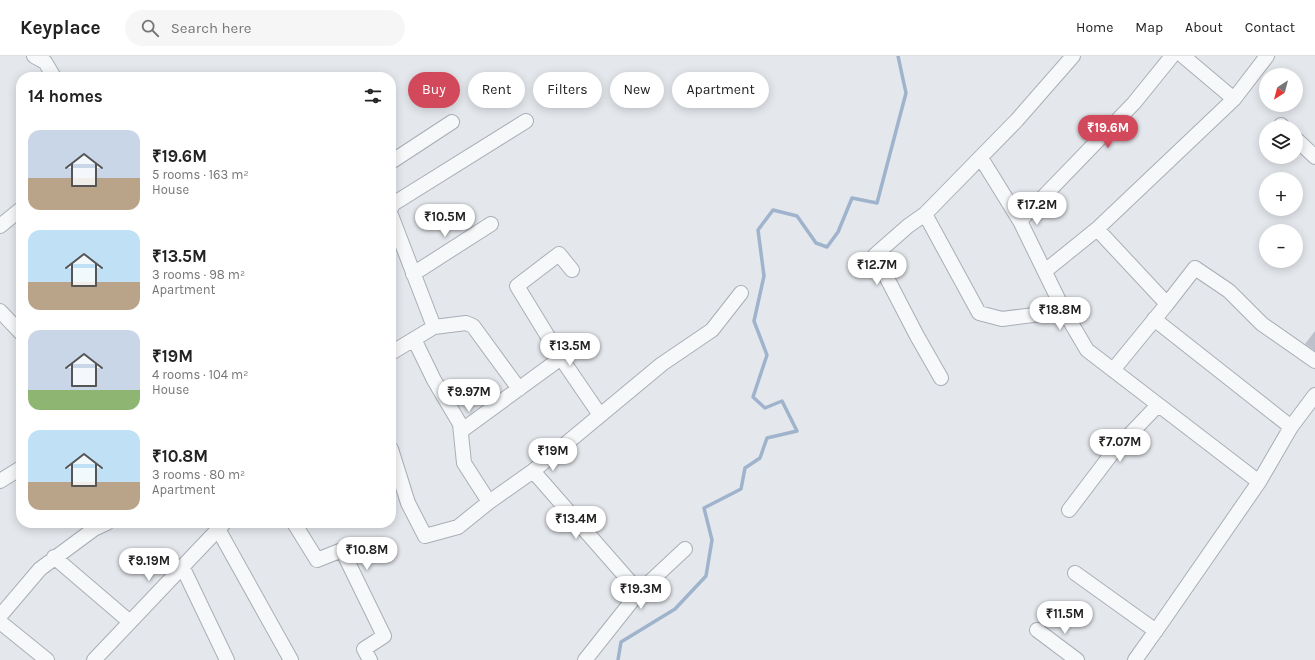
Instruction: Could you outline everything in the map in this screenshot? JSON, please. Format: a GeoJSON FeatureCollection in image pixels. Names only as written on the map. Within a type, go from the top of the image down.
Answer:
{"type":"FeatureCollection","features":[{"type":"Feature","properties":{"kind":"street"},"geometry":{"type":"LineString","coordinates":[[34,56],[45,62],[51,72]]}},
{"type":"Feature","properties":{"kind":"street"},"geometry":{"type":"LineString","coordinates":[[941,378],[917,336],[875,255],[908,226],[925,214],[981,158],[1017,120],[1073,56]]}},
{"type":"Feature","properties":{"kind":"street"},"geometry":{"type":"LineString","coordinates":[[1020,221],[1134,102],[1172,56]]}},
{"type":"Feature","properties":{"kind":"street"},"geometry":{"type":"LineString","coordinates":[[1183,56],[1234,100]]}},
{"type":"Feature","properties":{"kind":"street"},"geometry":{"type":"LineString","coordinates":[[1045,271],[1098,229],[1234,100],[1267,56]]}},
{"type":"Feature","properties":{"kind":"street"},"geometry":{"type":"LineString","coordinates":[[396,202],[526,120]]}},
{"type":"Feature","properties":{"kind":"street"},"geometry":{"type":"LineString","coordinates":[[396,159],[452,122]]}},
{"type":"Feature","properties":{"kind":"street"},"geometry":{"type":"LineString","coordinates":[[1303,145],[1315,156]]}},
{"type":"Feature","properties":{"kind":"street"},"geometry":{"type":"LineString","coordinates":[[981,158],[1020,221],[1064,311],[1087,350],[1259,482]]}},
{"type":"Feature","properties":{"kind":"street"},"geometry":{"type":"LineString","coordinates":[[0,226],[16,213]]}},
{"type":"Feature","properties":{"kind":"street"},"geometry":{"type":"LineString","coordinates":[[925,214],[979,313],[1002,319],[1064,311]]}},
{"type":"Feature","properties":{"kind":"street"},"geometry":{"type":"LineString","coordinates":[[414,274],[491,224]]}},
{"type":"Feature","properties":{"kind":"street"},"geometry":{"type":"LineString","coordinates":[[396,228],[434,327]]}},
{"type":"Feature","properties":{"kind":"street"},"geometry":{"type":"LineString","coordinates":[[1098,229],[1167,304]]}},
{"type":"Feature","properties":{"kind":"street"},"geometry":{"type":"LineString","coordinates":[[572,270],[558,254],[517,286],[561,358],[600,416]]}},
{"type":"Feature","properties":{"kind":"street"},"geometry":{"type":"LineString","coordinates":[[1113,370],[1195,268],[1229,291],[1262,324],[1315,361]]}},
{"type":"Feature","properties":{"kind":"street"},"geometry":{"type":"LineString","coordinates":[[396,465],[408,503],[425,536],[458,527],[489,502],[533,471],[662,364],[712,330],[741,294]]}},
{"type":"Feature","properties":{"kind":"street"},"geometry":{"type":"LineString","coordinates":[[0,311],[16,328]]}},
{"type":"Feature","properties":{"kind":"street"},"geometry":{"type":"LineString","coordinates":[[1154,319],[1291,427]]}},
{"type":"Feature","properties":{"kind":"street"},"geometry":{"type":"LineString","coordinates":[[396,350],[434,327],[466,323],[473,326],[520,389]]}},
{"type":"Feature","properties":{"kind":"street"},"geometry":{"type":"LineString","coordinates":[[414,339],[434,380],[460,424],[464,463],[489,502]]}},
{"type":"Feature","properties":{"kind":"street"},"geometry":{"type":"LineString","coordinates":[[461,431],[561,358]]}},
{"type":"Feature","properties":{"kind":"street"},"geometry":{"type":"LineString","coordinates":[[1135,660],[1156,632],[1259,482],[1291,427],[1315,395]]}},
{"type":"Feature","properties":{"kind":"street"},"geometry":{"type":"LineString","coordinates":[[1069,510],[1113,452],[1158,405]]}},
{"type":"Feature","properties":{"kind":"street"},"geometry":{"type":"LineString","coordinates":[[0,482],[16,471]]}},
{"type":"Feature","properties":{"kind":"street"},"geometry":{"type":"LineString","coordinates":[[533,471],[639,592]]}},
{"type":"Feature","properties":{"kind":"street"},"geometry":{"type":"LineString","coordinates":[[0,616],[40,569],[54,557],[96,528]]}},
{"type":"Feature","properties":{"kind":"street"},"geometry":{"type":"LineString","coordinates":[[94,660],[219,528]]}},
{"type":"Feature","properties":{"kind":"street"},"geometry":{"type":"LineString","coordinates":[[222,528],[291,660]]}},
{"type":"Feature","properties":{"kind":"street"},"geometry":{"type":"LineString","coordinates":[[297,528],[317,560],[342,550],[384,636],[364,649],[370,660]]}},
{"type":"Feature","properties":{"kind":"street"},"geometry":{"type":"LineString","coordinates":[[585,660],[639,592],[685,549]]}},
{"type":"Feature","properties":{"kind":"street"},"geometry":{"type":"LineString","coordinates":[[54,557],[130,622]]}},
{"type":"Feature","properties":{"kind":"street"},"geometry":{"type":"LineString","coordinates":[[182,566],[227,660]]}},
{"type":"Feature","properties":{"kind":"street"},"geometry":{"type":"LineString","coordinates":[[1075,573],[1156,632]]}},
{"type":"Feature","properties":{"kind":"street"},"geometry":{"type":"LineString","coordinates":[[0,622],[47,660]]}},
{"type":"Feature","properties":{"kind":"street"},"geometry":{"type":"LineString","coordinates":[[1037,630],[1077,660]]}},
{"type":"Feature","properties":{"kind":"building"},"geometry":{"type":"Polygon","coordinates":[[[1315,331],[1315,351],[1305,344],[1315,331]]]}},
{"type":"Feature","properties":{"kind":"waterway"},"geometry":{"type":"LineString","coordinates":[[618,660],[621,642],[675,609],[706,576],[712,540],[704,508],[741,489],[745,468],[760,458],[767,438],[797,431],[782,401],[765,408],[753,397],[767,355],[754,321],[764,276],[758,230],[773,210],[797,216],[816,243],[827,247],[838,232],[852,198],[877,203],[906,93],[898,56]]}}]}
